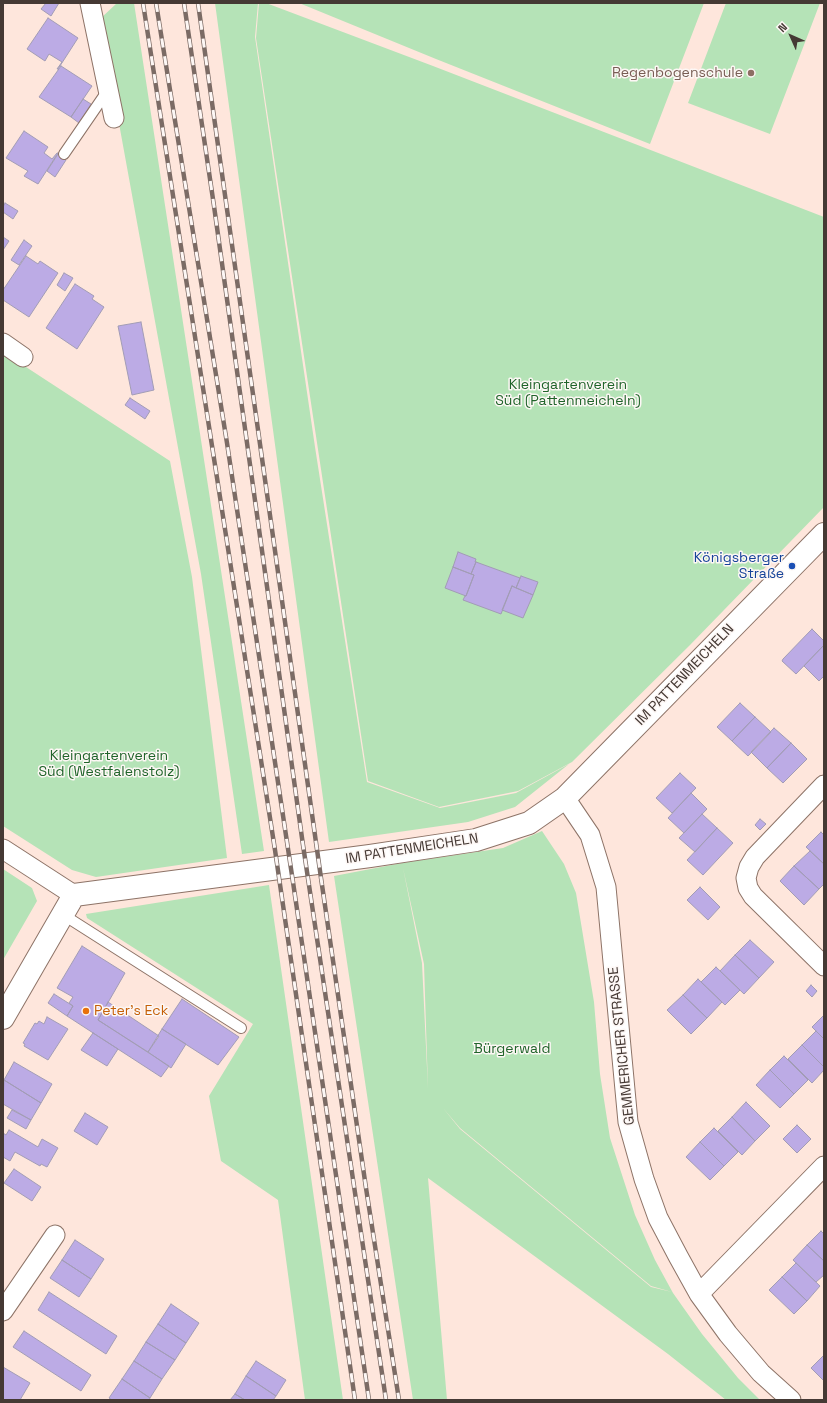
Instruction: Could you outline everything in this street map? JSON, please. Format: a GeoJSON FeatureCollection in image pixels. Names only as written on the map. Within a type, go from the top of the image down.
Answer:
{"type":"FeatureCollection","features":[{"type":"Feature","properties":{"kind":"street"},"geometry":{"type":"LineString","coordinates":[[90,3],[114,118]]}},
{"type":"Feature","properties":{"kind":"street"},"geometry":{"type":"LineString","coordinates":[[3,343],[23,356]]}},
{"type":"Feature","properties":{"kind":"street","name":"IM PATTENMEICHELN"},"geometry":{"type":"LineString","coordinates":[[74,895],[370,856],[476,840],[529,823],[565,798],[824,534]]}},
{"type":"Feature","properties":{"kind":"street"},"geometry":{"type":"LineString","coordinates":[[824,786],[755,857],[749,867],[746,878],[748,888],[753,896],[824,966]]}},
{"type":"Feature","properties":{"kind":"street","name":"GEMMERICHER STRASSE"},"geometry":{"type":"LineString","coordinates":[[565,798],[590,836],[606,887],[628,1122],[640,1165],[658,1218],[699,1294],[728,1334],[760,1373],[791,1400]]}},
{"type":"Feature","properties":{"kind":"street"},"geometry":{"type":"LineString","coordinates":[[3,849],[74,895],[3,1018]]}},
{"type":"Feature","properties":{"kind":"street"},"geometry":{"type":"LineString","coordinates":[[699,1294],[824,1166]]}},
{"type":"Feature","properties":{"kind":"street"},"geometry":{"type":"LineString","coordinates":[[3,1311],[55,1234]]}},
{"type":"Feature","properties":{"kind":"lane"},"geometry":{"type":"LineString","coordinates":[[64,154],[108,90]]}},
{"type":"Feature","properties":{"kind":"lane"},"geometry":{"type":"LineString","coordinates":[[62,914],[242,1028]]}},
{"type":"Feature","properties":{"kind":"green space"},"geometry":{"type":"Polygon","coordinates":[[[117,3],[134,3],[264,851],[242,854],[201,574],[100,19],[117,3]]]}},
{"type":"Feature","properties":{"kind":"green space"},"geometry":{"type":"Polygon","coordinates":[[[215,3],[258,3],[255,37],[315,447],[367,782],[440,808],[516,793],[569,764],[515,807],[468,822],[329,842],[215,3]]]}},
{"type":"Feature","properties":{"kind":"green space","name":"Kleingartenverein Süd (Pattenmeicheln)"},"geometry":{"type":"Polygon","coordinates":[[[259,3],[266,3],[433,66],[824,217],[824,507],[690,645],[572,762],[518,791],[439,807],[368,781],[256,38],[259,3]]]}},
{"type":"Feature","properties":{"kind":"green space"},"geometry":{"type":"Polygon","coordinates":[[[299,3],[704,3],[650,144],[299,3]]]}},
{"type":"Feature","properties":{"kind":"green space"},"geometry":{"type":"Polygon","coordinates":[[[726,3],[820,3],[770,134],[688,103],[726,3]]]}},
{"type":"Feature","properties":{"kind":"green space","name":"Kleingartenverein Süd (Westfalenstolz)"},"geometry":{"type":"Polygon","coordinates":[[[3,352],[170,461],[192,577],[227,858],[96,877],[72,870],[3,826],[3,352]]]}},
{"type":"Feature","properties":{"kind":"green space","name":"Bürgerwald"},"geometry":{"type":"Polygon","coordinates":[[[542,831],[564,864],[576,893],[594,1002],[600,1074],[610,1138],[635,1215],[655,1260],[673,1293],[702,1334],[738,1378],[760,1400],[726,1400],[668,1354],[428,1178],[447,1400],[413,1400],[334,876],[402,863],[503,848],[542,831]],[[403,868],[422,963],[428,1089],[424,964],[403,868]],[[443,1108],[460,1129],[651,1287],[672,1292],[651,1286],[460,1128],[443,1108]]]}},
{"type":"Feature","properties":{"kind":"green space"},"geometry":{"type":"Polygon","coordinates":[[[3,869],[32,888],[37,901],[3,960],[3,869]]]}},
{"type":"Feature","properties":{"kind":"green space"},"geometry":{"type":"Polygon","coordinates":[[[269,885],[343,1400],[305,1400],[278,1200],[221,1161],[209,1096],[253,1024],[87,918],[86,914],[269,885]]]}},
{"type":"Feature","properties":{"kind":"building"},"geometry":{"type":"Polygon","coordinates":[[[46,3],[59,3],[51,16],[41,9],[46,3]]]}},
{"type":"Feature","properties":{"kind":"building"},"geometry":{"type":"Polygon","coordinates":[[[48,18],[78,38],[58,69],[62,62],[49,54],[45,61],[27,49],[48,18]]]}},
{"type":"Feature","properties":{"kind":"building"},"geometry":{"type":"Polygon","coordinates":[[[61,66],[92,86],[71,117],[39,97],[61,66]]]}},
{"type":"Feature","properties":{"kind":"building"},"geometry":{"type":"Polygon","coordinates":[[[83,99],[91,104],[79,123],[71,117],[83,99]]]}},
{"type":"Feature","properties":{"kind":"building"},"geometry":{"type":"Polygon","coordinates":[[[24,131],[48,147],[44,153],[52,159],[58,153],[38,184],[24,176],[28,171],[6,158],[24,131]]]}},
{"type":"Feature","properties":{"kind":"building"},"geometry":{"type":"Polygon","coordinates":[[[58,154],[66,160],[55,177],[47,171],[58,154]]]}},
{"type":"Feature","properties":{"kind":"building"},"geometry":{"type":"Polygon","coordinates":[[[5,203],[18,211],[13,219],[3,212],[5,203]]]}},
{"type":"Feature","properties":{"kind":"building"},"geometry":{"type":"Polygon","coordinates":[[[3,237],[9,241],[3,250],[3,237]]]}},
{"type":"Feature","properties":{"kind":"building"},"geometry":{"type":"Polygon","coordinates":[[[24,240],[32,246],[19,265],[11,260],[24,240]]]}},
{"type":"Feature","properties":{"kind":"building"},"geometry":{"type":"Polygon","coordinates":[[[26,256],[38,264],[40,261],[58,273],[29,317],[3,300],[3,290],[26,256]]]}},
{"type":"Feature","properties":{"kind":"building"},"geometry":{"type":"Polygon","coordinates":[[[64,273],[73,278],[65,291],[57,285],[64,273]]]}},
{"type":"Feature","properties":{"kind":"building"},"geometry":{"type":"Polygon","coordinates":[[[75,284],[94,296],[92,299],[104,307],[77,349],[46,328],[75,284]]]}},
{"type":"Feature","properties":{"kind":"building"},"geometry":{"type":"Polygon","coordinates":[[[141,322],[154,390],[132,395],[118,326],[141,322]]]}},
{"type":"Feature","properties":{"kind":"building"},"geometry":{"type":"Polygon","coordinates":[[[130,398],[150,411],[145,419],[125,405],[130,398]]]}},
{"type":"Feature","properties":{"kind":"building"},"geometry":{"type":"Polygon","coordinates":[[[458,552],[476,559],[471,574],[453,567],[458,552]]]}},
{"type":"Feature","properties":{"kind":"building"},"geometry":{"type":"Polygon","coordinates":[[[476,562],[520,578],[516,588],[512,586],[501,614],[463,600],[474,575],[471,574],[476,562]]]}},
{"type":"Feature","properties":{"kind":"building"},"geometry":{"type":"Polygon","coordinates":[[[453,567],[474,575],[466,596],[445,588],[453,567]]]}},
{"type":"Feature","properties":{"kind":"building"},"geometry":{"type":"Polygon","coordinates":[[[521,576],[538,582],[533,595],[516,588],[521,576]]]}},
{"type":"Feature","properties":{"kind":"building"},"geometry":{"type":"Polygon","coordinates":[[[512,586],[533,595],[523,618],[502,610],[512,586]]]}},
{"type":"Feature","properties":{"kind":"building"},"geometry":{"type":"Polygon","coordinates":[[[812,629],[824,641],[824,645],[796,674],[782,661],[812,629]]]}},
{"type":"Feature","properties":{"kind":"building"},"geometry":{"type":"Polygon","coordinates":[[[824,645],[824,676],[819,681],[804,666],[824,645]]]}},
{"type":"Feature","properties":{"kind":"building"},"geometry":{"type":"Polygon","coordinates":[[[740,703],[755,717],[732,741],[717,727],[740,703]]]}},
{"type":"Feature","properties":{"kind":"building"},"geometry":{"type":"Polygon","coordinates":[[[755,717],[771,732],[748,756],[732,741],[755,717]]]}},
{"type":"Feature","properties":{"kind":"building"},"geometry":{"type":"Polygon","coordinates":[[[774,728],[791,743],[767,768],[751,752],[774,728]]]}},
{"type":"Feature","properties":{"kind":"building"},"geometry":{"type":"Polygon","coordinates":[[[791,743],[807,759],[783,783],[767,768],[791,743]]]}},
{"type":"Feature","properties":{"kind":"building"},"geometry":{"type":"Polygon","coordinates":[[[680,773],[696,788],[672,813],[656,798],[680,773]]]}},
{"type":"Feature","properties":{"kind":"building"},"geometry":{"type":"Polygon","coordinates":[[[691,793],[707,809],[684,833],[668,818],[691,793]]]}},
{"type":"Feature","properties":{"kind":"building"},"geometry":{"type":"Polygon","coordinates":[[[702,814],[717,828],[695,852],[679,838],[702,814]]]}},
{"type":"Feature","properties":{"kind":"building"},"geometry":{"type":"Polygon","coordinates":[[[760,819],[766,824],[760,830],[755,825],[760,819]]]}},
{"type":"Feature","properties":{"kind":"building"},"geometry":{"type":"Polygon","coordinates":[[[717,828],[733,843],[703,875],[687,860],[717,828]]]}},
{"type":"Feature","properties":{"kind":"building"},"geometry":{"type":"Polygon","coordinates":[[[821,832],[824,835],[824,864],[806,847],[821,832]]]}},
{"type":"Feature","properties":{"kind":"building"},"geometry":{"type":"Polygon","coordinates":[[[810,851],[824,864],[824,884],[819,889],[794,866],[810,851]]]}},
{"type":"Feature","properties":{"kind":"building"},"geometry":{"type":"Polygon","coordinates":[[[794,866],[819,889],[804,905],[780,881],[794,866]]]}},
{"type":"Feature","properties":{"kind":"building"},"geometry":{"type":"Polygon","coordinates":[[[700,887],[720,907],[708,920],[687,900],[700,887]]]}},
{"type":"Feature","properties":{"kind":"building"},"geometry":{"type":"Polygon","coordinates":[[[750,940],[774,962],[759,978],[735,955],[750,940]]]}},
{"type":"Feature","properties":{"kind":"building","name":"Peter's Eck"},"geometry":{"type":"Polygon","coordinates":[[[82,946],[125,973],[98,1020],[169,1066],[161,1077],[67,1016],[73,1006],[69,1003],[73,997],[57,988],[82,946]]]}},
{"type":"Feature","properties":{"kind":"building"},"geometry":{"type":"Polygon","coordinates":[[[735,955],[759,978],[744,994],[720,971],[735,955]]]}},
{"type":"Feature","properties":{"kind":"building"},"geometry":{"type":"Polygon","coordinates":[[[716,967],[740,990],[725,1005],[701,982],[716,967]]]}},
{"type":"Feature","properties":{"kind":"building"},"geometry":{"type":"Polygon","coordinates":[[[698,979],[722,1002],[707,1018],[683,995],[698,979]]]}},
{"type":"Feature","properties":{"kind":"building"},"geometry":{"type":"Polygon","coordinates":[[[811,985],[817,991],[812,997],[806,991],[811,985]]]}},
{"type":"Feature","properties":{"kind":"building"},"geometry":{"type":"Polygon","coordinates":[[[54,994],[73,1006],[67,1016],[48,1003],[54,994]]]}},
{"type":"Feature","properties":{"kind":"building"},"geometry":{"type":"Polygon","coordinates":[[[683,995],[707,1018],[691,1034],[667,1010],[683,995]]]}},
{"type":"Feature","properties":{"kind":"building"},"geometry":{"type":"Polygon","coordinates":[[[182,999],[239,1037],[218,1065],[162,1029],[182,999]]]}},
{"type":"Feature","properties":{"kind":"building"},"geometry":{"type":"Polygon","coordinates":[[[108,1002],[159,1036],[148,1052],[98,1020],[108,1002]]]}},
{"type":"Feature","properties":{"kind":"building"},"geometry":{"type":"Polygon","coordinates":[[[824,1015],[824,1039],[812,1027],[824,1015]]]}},
{"type":"Feature","properties":{"kind":"building"},"geometry":{"type":"Polygon","coordinates":[[[47,1017],[68,1029],[48,1060],[24,1046],[25,1044],[23,1043],[35,1023],[37,1024],[39,1021],[44,1024],[47,1017]]]}},
{"type":"Feature","properties":{"kind":"building"},"geometry":{"type":"Polygon","coordinates":[[[162,1029],[186,1044],[171,1068],[148,1052],[162,1029]]]}},
{"type":"Feature","properties":{"kind":"building"},"geometry":{"type":"Polygon","coordinates":[[[816,1031],[824,1039],[824,1067],[802,1045],[816,1031]]]}},
{"type":"Feature","properties":{"kind":"building"},"geometry":{"type":"Polygon","coordinates":[[[93,1033],[118,1049],[107,1066],[81,1050],[93,1033]]]}},
{"type":"Feature","properties":{"kind":"building"},"geometry":{"type":"Polygon","coordinates":[[[802,1045],[824,1067],[824,1070],[812,1083],[788,1059],[802,1045]]]}},
{"type":"Feature","properties":{"kind":"building"},"geometry":{"type":"Polygon","coordinates":[[[784,1056],[808,1080],[794,1094],[770,1070],[784,1056]]]}},
{"type":"Feature","properties":{"kind":"building"},"geometry":{"type":"Polygon","coordinates":[[[14,1062],[52,1084],[41,1103],[4,1080],[14,1062]]]}},
{"type":"Feature","properties":{"kind":"building"},"geometry":{"type":"Polygon","coordinates":[[[770,1070],[794,1094],[780,1108],[756,1085],[770,1070]]]}},
{"type":"Feature","properties":{"kind":"building"},"geometry":{"type":"Polygon","coordinates":[[[4,1080],[41,1103],[31,1120],[3,1104],[4,1080]]]}},
{"type":"Feature","properties":{"kind":"building"},"geometry":{"type":"Polygon","coordinates":[[[746,1102],[770,1126],[755,1141],[732,1117],[746,1102]]]}},
{"type":"Feature","properties":{"kind":"building"},"geometry":{"type":"Polygon","coordinates":[[[12,1110],[31,1120],[26,1129],[7,1118],[12,1110]]]}},
{"type":"Feature","properties":{"kind":"building"},"geometry":{"type":"Polygon","coordinates":[[[85,1113],[108,1127],[97,1145],[74,1131],[85,1113]]]}},
{"type":"Feature","properties":{"kind":"building"},"geometry":{"type":"Polygon","coordinates":[[[732,1117],[755,1141],[742,1155],[718,1131],[732,1117]]]}},
{"type":"Feature","properties":{"kind":"building"},"geometry":{"type":"Polygon","coordinates":[[[797,1125],[811,1139],[797,1153],[783,1139],[797,1125]]]}},
{"type":"Feature","properties":{"kind":"building"},"geometry":{"type":"Polygon","coordinates":[[[714,1128],[738,1152],[724,1166],[700,1142],[714,1128]]]}},
{"type":"Feature","properties":{"kind":"building"},"geometry":{"type":"Polygon","coordinates":[[[9,1130],[38,1147],[42,1139],[58,1148],[47,1167],[41,1164],[40,1166],[15,1152],[10,1161],[3,1157],[3,1133],[6,1135],[9,1130]]]}},
{"type":"Feature","properties":{"kind":"building"},"geometry":{"type":"Polygon","coordinates":[[[700,1142],[724,1166],[710,1180],[686,1157],[700,1142]]]}},
{"type":"Feature","properties":{"kind":"building"},"geometry":{"type":"Polygon","coordinates":[[[14,1169],[41,1187],[32,1201],[4,1183],[14,1169]]]}},
{"type":"Feature","properties":{"kind":"building"},"geometry":{"type":"Polygon","coordinates":[[[821,1231],[824,1234],[824,1261],[807,1245],[821,1231]]]}},
{"type":"Feature","properties":{"kind":"building"},"geometry":{"type":"Polygon","coordinates":[[[75,1240],[104,1259],[91,1279],[62,1260],[75,1240]]]}},
{"type":"Feature","properties":{"kind":"building"},"geometry":{"type":"Polygon","coordinates":[[[807,1245],[824,1261],[824,1275],[816,1282],[793,1260],[807,1245]]]}},
{"type":"Feature","properties":{"kind":"building"},"geometry":{"type":"Polygon","coordinates":[[[62,1260],[91,1279],[79,1297],[50,1278],[62,1260]]]}},
{"type":"Feature","properties":{"kind":"building"},"geometry":{"type":"Polygon","coordinates":[[[796,1263],[820,1286],[807,1301],[782,1277],[796,1263]]]}},
{"type":"Feature","properties":{"kind":"building"},"geometry":{"type":"Polygon","coordinates":[[[782,1277],[807,1301],[794,1314],[769,1290],[782,1277]]]}},
{"type":"Feature","properties":{"kind":"building"},"geometry":{"type":"Polygon","coordinates":[[[49,1292],[117,1336],[106,1354],[38,1310],[49,1292]]]}},
{"type":"Feature","properties":{"kind":"building"},"geometry":{"type":"Polygon","coordinates":[[[171,1304],[199,1323],[186,1343],[158,1324],[171,1304]]]}},
{"type":"Feature","properties":{"kind":"building"},"geometry":{"type":"Polygon","coordinates":[[[158,1324],[186,1343],[175,1360],[146,1342],[158,1324]]]}},
{"type":"Feature","properties":{"kind":"building"},"geometry":{"type":"Polygon","coordinates":[[[24,1331],[91,1375],[81,1391],[13,1347],[24,1331]]]}},
{"type":"Feature","properties":{"kind":"building"},"geometry":{"type":"Polygon","coordinates":[[[146,1342],[175,1360],[162,1379],[134,1361],[146,1342]]]}},
{"type":"Feature","properties":{"kind":"building"},"geometry":{"type":"Polygon","coordinates":[[[824,1355],[824,1379],[823,1380],[811,1368],[824,1355]]]}},
{"type":"Feature","properties":{"kind":"building"},"geometry":{"type":"Polygon","coordinates":[[[134,1361],[162,1379],[150,1398],[122,1379],[134,1361]]]}},
{"type":"Feature","properties":{"kind":"building"},"geometry":{"type":"Polygon","coordinates":[[[256,1361],[286,1380],[276,1396],[246,1376],[256,1361]]]}},
{"type":"Feature","properties":{"kind":"building"},"geometry":{"type":"Polygon","coordinates":[[[3,1367],[30,1383],[20,1400],[3,1400],[3,1367]]]}},
{"type":"Feature","properties":{"kind":"building"},"geometry":{"type":"Polygon","coordinates":[[[246,1376],[276,1396],[273,1400],[245,1400],[235,1394],[246,1376]]]}},
{"type":"Feature","properties":{"kind":"building"},"geometry":{"type":"Polygon","coordinates":[[[122,1379],[150,1398],[149,1400],[112,1400],[109,1398],[122,1379]]]}},
{"type":"Feature","properties":{"kind":"building"},"geometry":{"type":"Polygon","coordinates":[[[235,1394],[245,1400],[230,1400],[235,1394]]]}},
{"type":"Feature","properties":{"kind":"railway"},"geometry":{"type":"LineString","coordinates":[[143,3],[275,850],[355,1400]]}},
{"type":"Feature","properties":{"kind":"railway"},"geometry":{"type":"LineString","coordinates":[[156,3],[227,443],[369,1400]]}},
{"type":"Feature","properties":{"kind":"railway"},"geometry":{"type":"LineString","coordinates":[[184,3],[214,206],[303,845],[386,1400]]}},
{"type":"Feature","properties":{"kind":"railway"},"geometry":{"type":"LineString","coordinates":[[198,3],[321,878],[366,1188],[399,1400]]}},
{"type":"Feature","properties":{"kind":"place","name":"Regenbogenschule"},"geometry":{"type":"Point","coordinates":[751,73]}},
{"type":"Feature","properties":{"kind":"place","name":"Königsberger Straße"},"geometry":{"type":"Point","coordinates":[792,566]}},
{"type":"Feature","properties":{"kind":"place","name":"Peter's Eck"},"geometry":{"type":"Point","coordinates":[86,1011]}}]}
